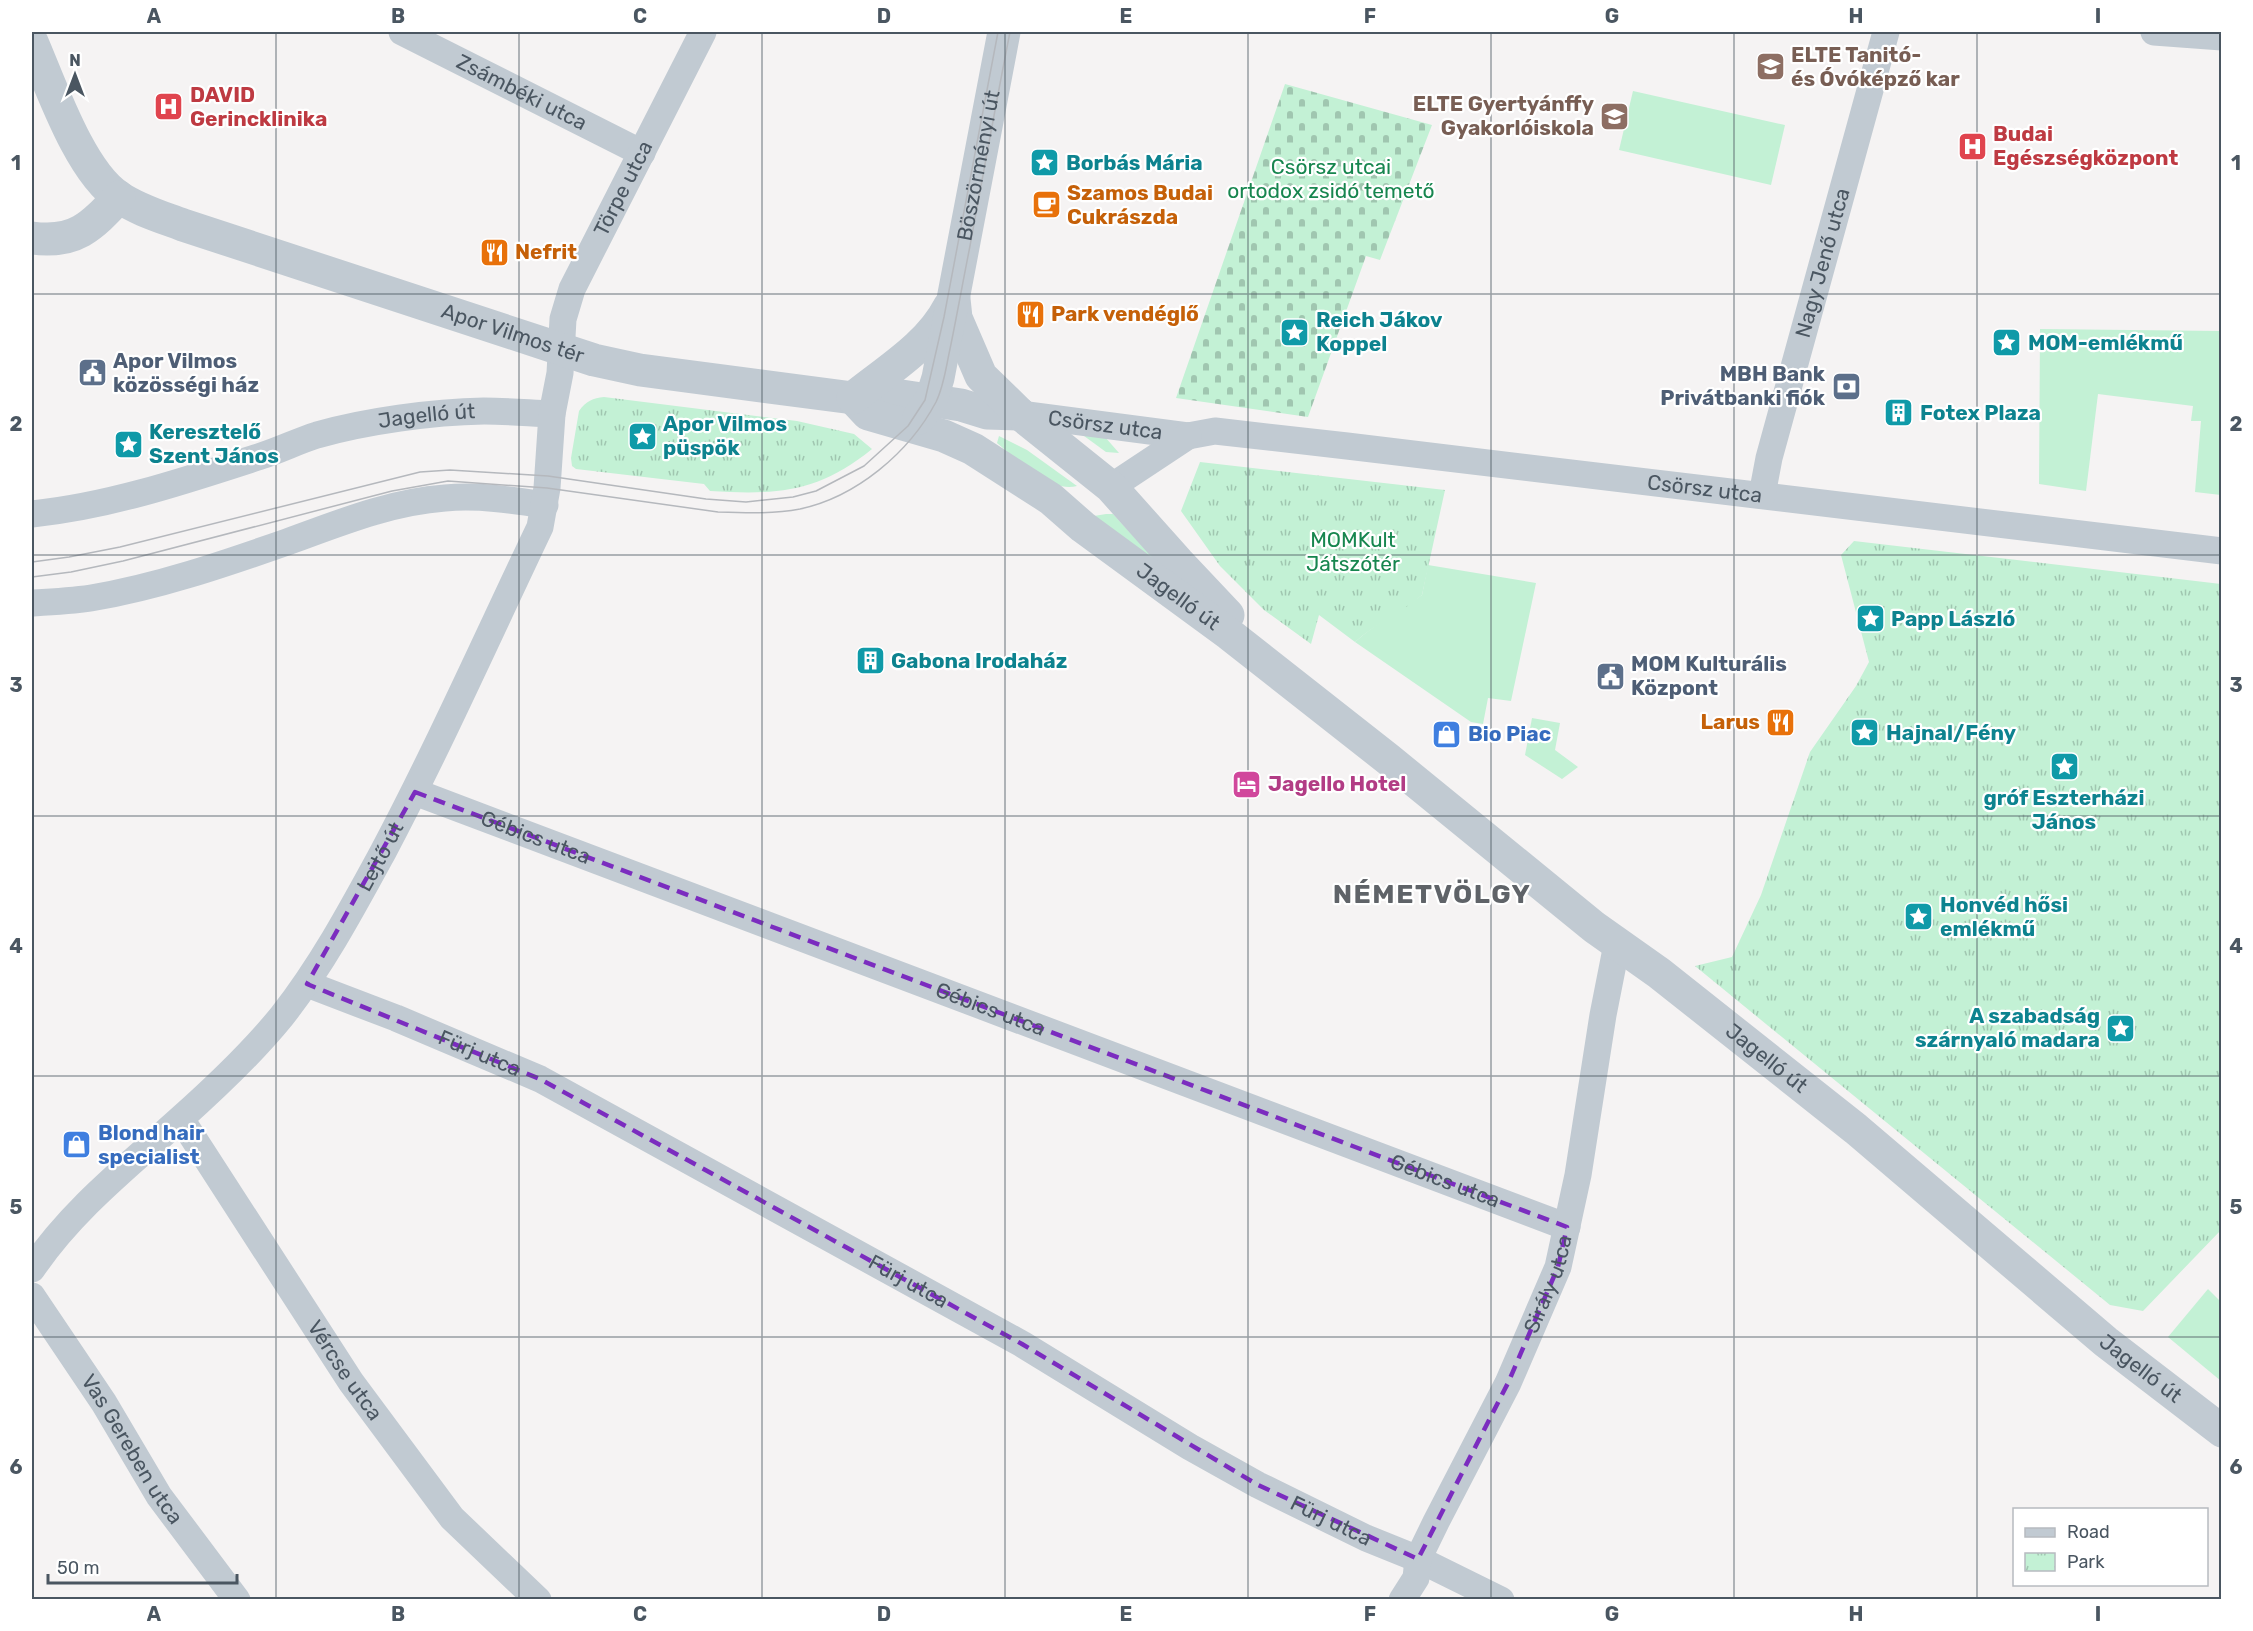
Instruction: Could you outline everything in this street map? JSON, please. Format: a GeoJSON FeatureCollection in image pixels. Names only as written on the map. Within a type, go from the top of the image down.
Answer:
{"type":"FeatureCollection","features":[{"type":"Feature","properties":{"kind":"street","name":"Zsámbéki utca"},"geometry":{"type":"LineString","coordinates":[[402,32],[642,153]]}},
{"type":"Feature","properties":{"kind":"street","name":"Törpe utca"},"geometry":{"type":"LineString","coordinates":[[560,351],[563,319],[572,289],[703,32]]}},
{"type":"Feature","properties":{"kind":"street","name":"Böszörményi út"},"geometry":{"type":"LineString","coordinates":[[913,427],[931,400],[940,370],[1004,32]]}},
{"type":"Feature","properties":{"kind":"street","name":"Nagy Jenő utca"},"geometry":{"type":"LineString","coordinates":[[1762,495],[1772,447],[1886,32]]}},
{"type":"Feature","properties":{"kind":"street"},"geometry":{"type":"LineString","coordinates":[[2154,32],[2222,37]]}},
{"type":"Feature","properties":{"kind":"street","name":"Apor Vilmos tér"},"geometry":{"type":"LineString","coordinates":[[32,42],[89,166],[100,181],[119,197],[142,209],[183,225],[560,351],[640,370],[853,398]]}},
{"type":"Feature","properties":{"kind":"street"},"geometry":{"type":"LineString","coordinates":[[32,238],[46,240],[79,234],[94,224],[119,197]]}},
{"type":"Feature","properties":{"kind":"street","name":"Böszörményi út"},"geometry":{"type":"LineString","coordinates":[[853,398],[929,335],[944,317],[954,298]]}},
{"type":"Feature","properties":{"kind":"street","name":"Böszörményi út"},"geometry":{"type":"LineString","coordinates":[[954,298],[956,318],[981,376],[1020,414]]}},
{"type":"Feature","properties":{"kind":"street","name":"Lejtő út"},"geometry":{"type":"LineString","coordinates":[[32,1269],[51,1241],[78,1211],[181,1119],[265,1034],[307,984],[351,912],[415,792],[540,527],[545,505],[552,414],[557,393],[560,351]]}},
{"type":"Feature","properties":{"kind":"street"},"geometry":{"type":"LineString","coordinates":[[853,398],[894,394],[961,405],[987,413],[1020,414]]}},
{"type":"Feature","properties":{"kind":"street"},"geometry":{"type":"LineString","coordinates":[[853,398],[868,414],[913,427]]}},
{"type":"Feature","properties":{"kind":"street","name":"Jagelló út"},"geometry":{"type":"LineString","coordinates":[[32,514],[67,510],[111,500],[265,455],[304,439],[371,424],[436,414],[483,411],[552,414]]}},
{"type":"Feature","properties":{"kind":"street","name":"Csörsz utca"},"geometry":{"type":"LineString","coordinates":[[1020,414],[1188,436],[1215,431],[1251,435],[2222,551]]}},
{"type":"Feature","properties":{"kind":"street","name":"Jagelló út"},"geometry":{"type":"LineString","coordinates":[[1020,414],[1111,487],[1178,562],[1305,693]]}},
{"type":"Feature","properties":{"kind":"street","name":"Jagelló út"},"geometry":{"type":"LineString","coordinates":[[913,427],[944,436],[973,449],[1050,499],[1083,527],[1229,634],[1617,944],[1659,973],[1856,1129],[2106,1342],[2222,1431]]}},
{"type":"Feature","properties":{"kind":"street","name":"Csörsz utca"},"geometry":{"type":"LineString","coordinates":[[1111,487],[1188,436]]}},
{"type":"Feature","properties":{"kind":"street"},"geometry":{"type":"LineString","coordinates":[[1050,499],[1072,500],[1092,496],[1111,487]]}},
{"type":"Feature","properties":{"kind":"street"},"geometry":{"type":"LineString","coordinates":[[32,603],[90,598],[134,589],[233,560],[344,521],[420,501],[475,496],[545,505]]}},
{"type":"Feature","properties":{"kind":"street","name":"Gébics utca"},"geometry":{"type":"LineString","coordinates":[[415,792],[1567,1227]]}},
{"type":"Feature","properties":{"kind":"street","name":"Sirály utca"},"geometry":{"type":"LineString","coordinates":[[1402,1599],[1416,1578],[1418,1559],[1508,1383],[1557,1267],[1578,1175],[1603,1015],[1617,944]]}},
{"type":"Feature","properties":{"kind":"street","name":"Fürj utca"},"geometry":{"type":"LineString","coordinates":[[307,984],[396,1018],[540,1079],[1022,1344],[1258,1485],[1366,1538],[1418,1559],[1501,1599]]}},
{"type":"Feature","properties":{"kind":"street","name":"Vércse utca"},"geometry":{"type":"LineString","coordinates":[[181,1119],[351,1382],[452,1518],[538,1599]]}},
{"type":"Feature","properties":{"kind":"street","name":"Vas Gereben utca"},"geometry":{"type":"LineString","coordinates":[[32,1296],[104,1403],[159,1496],[237,1599]]}},
{"type":"Feature","properties":{"kind":"highlighted area"},"geometry":{"type":"Polygon","coordinates":[[[415,792],[1567,1227],[1558,1267],[1508,1383],[1418,1559],[1258,1485],[1022,1344],[540,1079],[307,984],[415,792]]]}},
{"type":"Feature","properties":{"kind":"green space","name":"Csörsz utcai ortodox zsidó temető"},"geometry":{"type":"Polygon","coordinates":[[[1285,84],[1432,125],[1380,260],[1366,256],[1308,417],[1176,398],[1285,84]]]}},
{"type":"Feature","properties":{"kind":"green space"},"geometry":{"type":"Polygon","coordinates":[[[1633,91],[1785,125],[1771,185],[1619,150],[1633,91]]]}},
{"type":"Feature","properties":{"kind":"green space"},"geometry":{"type":"Polygon","coordinates":[[[2040,329],[2221,331],[2221,495],[2195,492],[2201,421],[2191,421],[2193,406],[2098,394],[2086,491],[2039,484],[2040,329]]]}},
{"type":"Feature","properties":{"kind":"green space"},"geometry":{"type":"Polygon","coordinates":[[[604,397],[797,421],[854,434],[872,449],[852,464],[815,483],[776,491],[710,491],[704,484],[576,469],[572,466],[571,458],[579,411],[590,401],[604,397]]]}},
{"type":"Feature","properties":{"kind":"green space"},"geometry":{"type":"Polygon","coordinates":[[[1080,433],[1105,437],[1119,453],[1106,452],[1080,433]]]}},
{"type":"Feature","properties":{"kind":"green space"},"geometry":{"type":"Polygon","coordinates":[[[999,436],[1027,450],[1077,486],[1056,485],[1034,474],[997,443],[999,436]]]}},
{"type":"Feature","properties":{"kind":"green space","name":"MOMKult Játszótér"},"geometry":{"type":"Polygon","coordinates":[[[1200,462],[1445,490],[1422,595],[1355,642],[1319,615],[1311,644],[1264,610],[1220,566],[1181,511],[1200,462]]]}},
{"type":"Feature","properties":{"kind":"green space"},"geometry":{"type":"Polygon","coordinates":[[[1113,514],[1168,574],[1094,516],[1113,514]]]}},
{"type":"Feature","properties":{"kind":"green space"},"geometry":{"type":"Polygon","coordinates":[[[1854,541],[2221,584],[2221,1230],[2143,1311],[2110,1305],[1695,966],[1732,957],[1761,895],[1810,752],[1856,686],[1869,662],[1841,555],[1854,541]]]}},
{"type":"Feature","properties":{"kind":"green space"},"geometry":{"type":"Polygon","coordinates":[[[1428,565],[1536,583],[1511,701],[1488,698],[1483,724],[1471,722],[1355,642],[1422,595],[1428,565]]]}},
{"type":"Feature","properties":{"kind":"green space"},"geometry":{"type":"Polygon","coordinates":[[[1532,718],[1560,723],[1555,750],[1578,767],[1562,779],[1525,755],[1532,718]]]}},
{"type":"Feature","properties":{"kind":"green space"},"geometry":{"type":"Polygon","coordinates":[[[2208,1289],[2221,1302],[2221,1381],[2168,1337],[2208,1289]]]}},
{"type":"Feature","properties":{"kind":"tram line"},"geometry":{"type":"LineString","coordinates":[[32,562],[120,547],[420,472],[450,470],[548,476],[706,499],[746,502],[793,497],[816,491],[864,466],[908,426],[925,400],[944,317],[998,32]]}},
{"type":"Feature","properties":{"kind":"tram line"},"geometry":{"type":"LineString","coordinates":[[32,577],[71,572],[123,561],[392,491],[448,481],[547,488],[718,512],[769,512],[800,509],[821,503],[861,483],[879,470],[911,439],[925,421],[939,396],[1010,32]]}},
{"type":"Feature","properties":{"kind":"place","name":"ELTE Tanitó- és Óvóképző kar"},"geometry":{"type":"Point","coordinates":[1770,67]}},
{"type":"Feature","properties":{"kind":"place","name":"DAVID Gerincklinika"},"geometry":{"type":"Point","coordinates":[169,107]}},
{"type":"Feature","properties":{"kind":"place","name":"ELTE Gyertyánffy Gyakorlóiskola"},"geometry":{"type":"Point","coordinates":[1615,116]}},
{"type":"Feature","properties":{"kind":"place","name":"Budai Egészségközpont"},"geometry":{"type":"Point","coordinates":[1972,146]}},
{"type":"Feature","properties":{"kind":"place","name":"Borbás Mária"},"geometry":{"type":"Point","coordinates":[1045,163]}},
{"type":"Feature","properties":{"kind":"place","name":"Szamos Budai Cukrászda"},"geometry":{"type":"Point","coordinates":[1046,205]}},
{"type":"Feature","properties":{"kind":"place","name":"Nefrit"},"geometry":{"type":"Point","coordinates":[494,252]}},
{"type":"Feature","properties":{"kind":"place","name":"Park vendéglő"},"geometry":{"type":"Point","coordinates":[1030,314]}},
{"type":"Feature","properties":{"kind":"place","name":"Reich Jákov Koppel"},"geometry":{"type":"Point","coordinates":[1295,332]}},
{"type":"Feature","properties":{"kind":"place","name":"MOM-emlékmű"},"geometry":{"type":"Point","coordinates":[2007,343]}},
{"type":"Feature","properties":{"kind":"place","name":"Apor Vilmos közösségi ház"},"geometry":{"type":"Point","coordinates":[92,373]}},
{"type":"Feature","properties":{"kind":"place","name":"MBH Bank Privátbanki fiók"},"geometry":{"type":"Point","coordinates":[1846,386]}},
{"type":"Feature","properties":{"kind":"place","name":"Fotex Plaza"},"geometry":{"type":"Point","coordinates":[1899,413]}},
{"type":"Feature","properties":{"kind":"place","name":"Apor Vilmos püspök"},"geometry":{"type":"Point","coordinates":[642,436]}},
{"type":"Feature","properties":{"kind":"place","name":"Keresztelő Szent János"},"geometry":{"type":"Point","coordinates":[128,444]}},
{"type":"Feature","properties":{"kind":"place","name":"Papp László"},"geometry":{"type":"Point","coordinates":[1870,619]}},
{"type":"Feature","properties":{"kind":"place","name":"Gabona Irodaház"},"geometry":{"type":"Point","coordinates":[870,661]}},
{"type":"Feature","properties":{"kind":"place","name":"MOM Kulturális Központ"},"geometry":{"type":"Point","coordinates":[1610,676]}},
{"type":"Feature","properties":{"kind":"place","name":"Larus"},"geometry":{"type":"Point","coordinates":[1781,722]}},
{"type":"Feature","properties":{"kind":"place","name":"Hajnal/Fény"},"geometry":{"type":"Point","coordinates":[1865,733]}},
{"type":"Feature","properties":{"kind":"place","name":"Bio Piac"},"geometry":{"type":"Point","coordinates":[1447,734]}},
{"type":"Feature","properties":{"kind":"place","name":"gróf Eszterházi János"},"geometry":{"type":"Point","coordinates":[2064,767]}},
{"type":"Feature","properties":{"kind":"place","name":"Jagello Hotel"},"geometry":{"type":"Point","coordinates":[1247,784]}},
{"type":"Feature","properties":{"kind":"place","name":"Honvéd hősi emlékmű"},"geometry":{"type":"Point","coordinates":[1919,917]}},
{"type":"Feature","properties":{"kind":"place","name":"A szabadság szárnyaló madara"},"geometry":{"type":"Point","coordinates":[2121,1028]}},
{"type":"Feature","properties":{"kind":"place","name":"Blond hair specialist"},"geometry":{"type":"Point","coordinates":[77,1145]}},
{"type":"Feature","properties":{"kind":"district","name":"NÉMETVÖLGY"},"geometry":{"type":"Point","coordinates":[1432,894]}}]}
